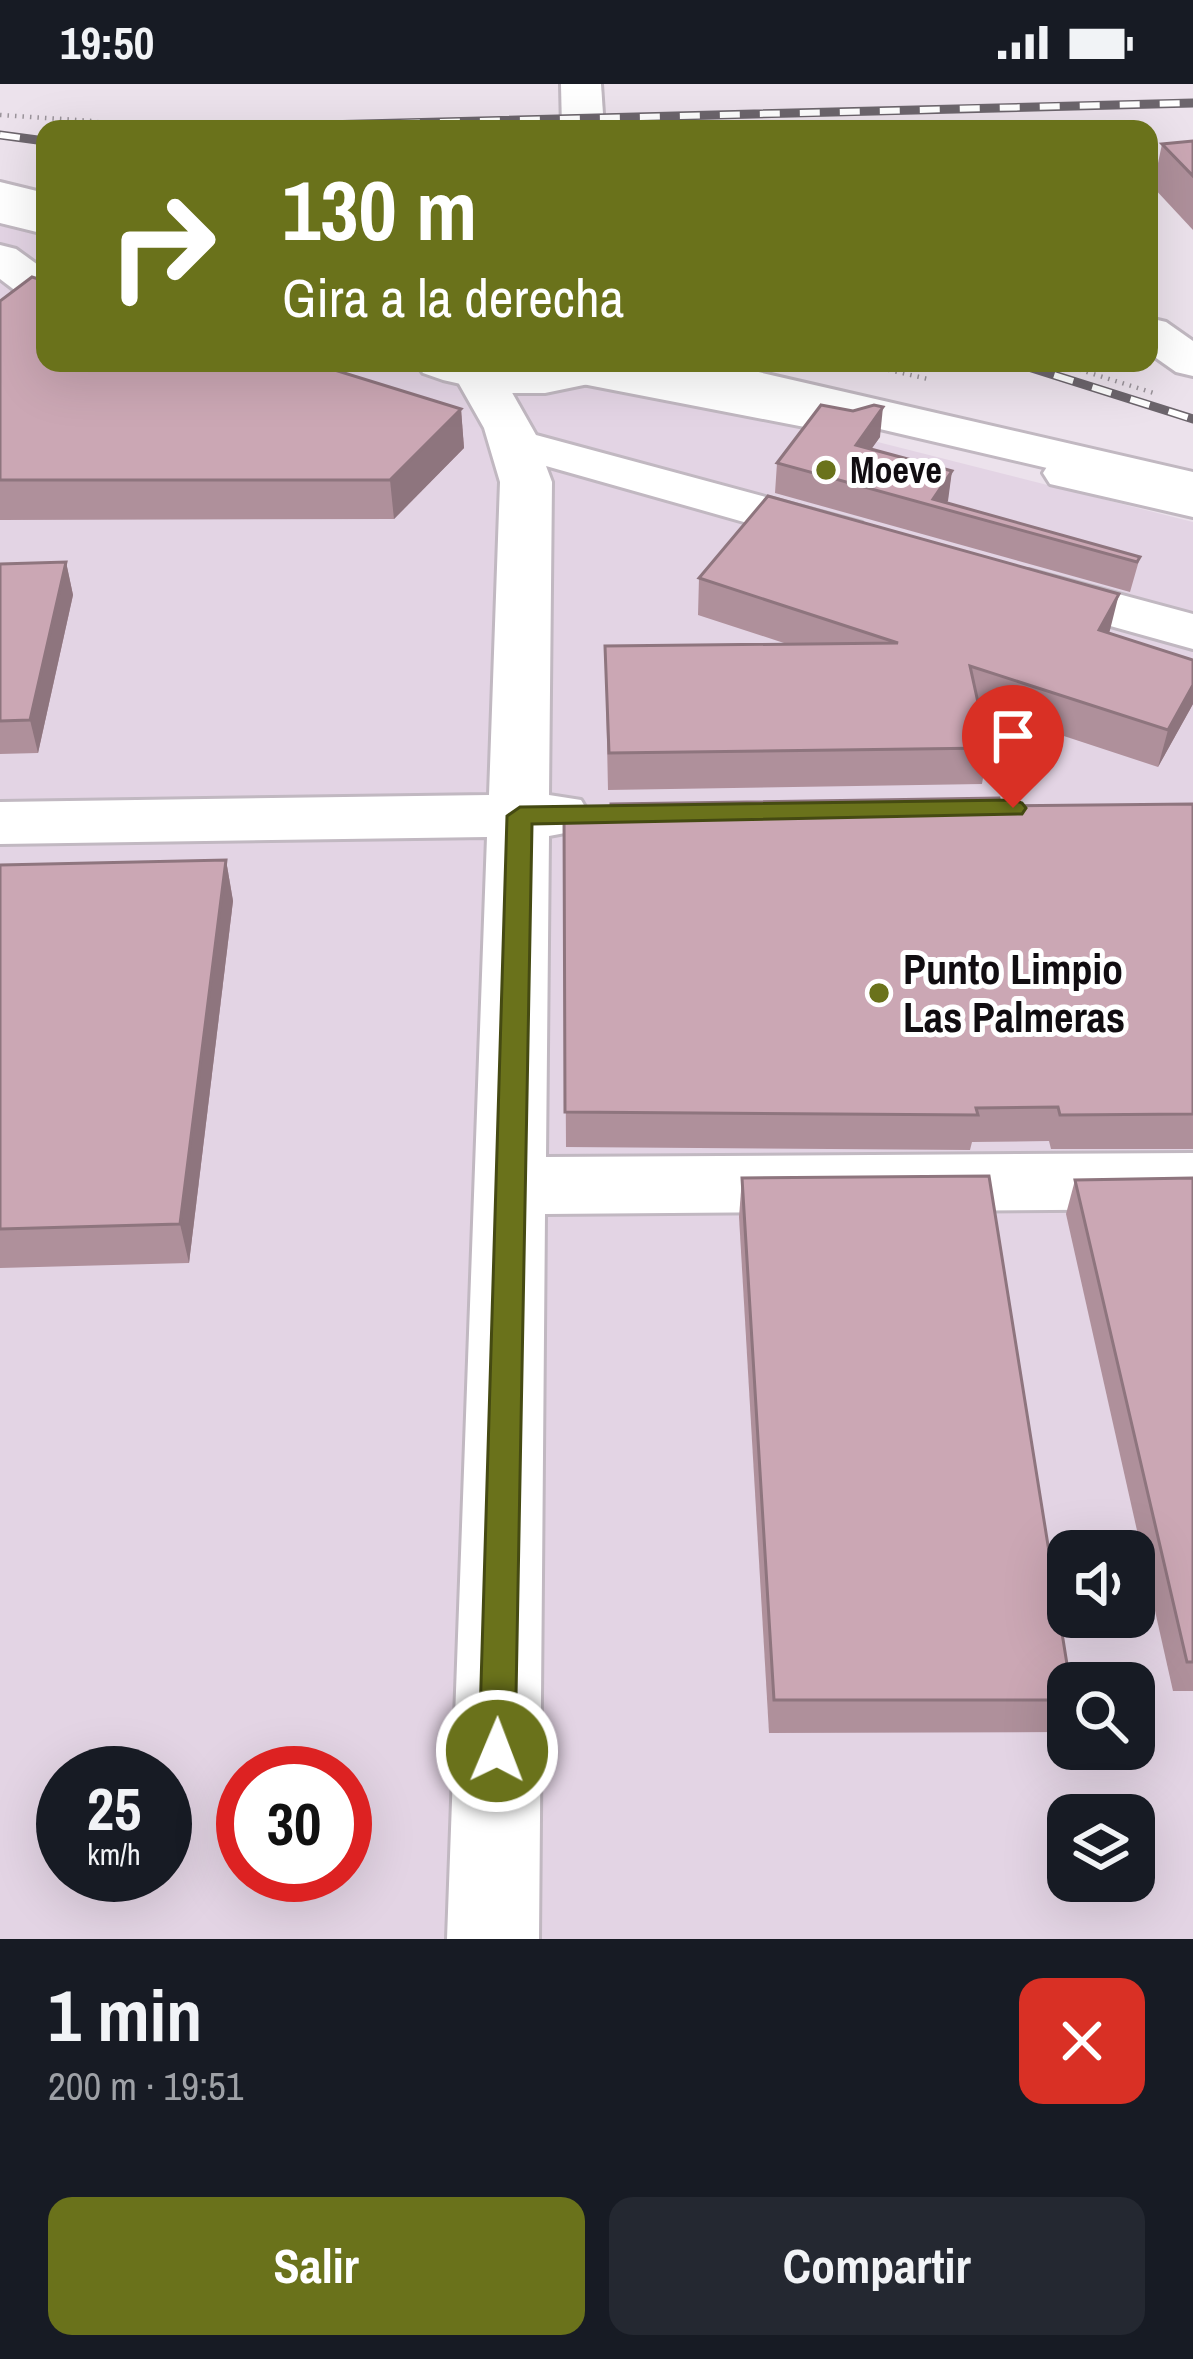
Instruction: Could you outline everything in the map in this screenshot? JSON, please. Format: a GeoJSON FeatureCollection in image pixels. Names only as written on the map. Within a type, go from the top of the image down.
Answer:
{"type":"FeatureCollection","features":[{"type":"Feature","properties":{"kind":"street"},"geometry":{"type":"LineString","coordinates":[[581,84],[583,120]]}},
{"type":"Feature","properties":{"kind":"street"},"geometry":{"type":"LineString","coordinates":[[0,170],[36,178]]}},
{"type":"Feature","properties":{"kind":"street"},"geometry":{"type":"LineString","coordinates":[[0,195],[36,204]]}},
{"type":"Feature","properties":{"kind":"street"},"geometry":{"type":"LineString","coordinates":[[0,210],[36,219]]}},
{"type":"Feature","properties":{"kind":"street"},"geometry":{"type":"LineString","coordinates":[[1158,345],[1182,380]]}},
{"type":"Feature","properties":{"kind":"street"},"geometry":{"type":"LineString","coordinates":[[461,372],[526,455]]}},
{"type":"Feature","properties":{"kind":"street"},"geometry":{"type":"LineString","coordinates":[[487,372],[543,378],[572,372]]}},
{"type":"Feature","properties":{"kind":"street"},"geometry":{"type":"LineString","coordinates":[[493,1939],[526,455],[588,372]]}},
{"type":"Feature","properties":{"kind":"street"},"geometry":{"type":"LineString","coordinates":[[612,372],[799,408],[1193,502]]}},
{"type":"Feature","properties":{"kind":"street"},"geometry":{"type":"LineString","coordinates":[[695,372],[1193,487]]}},
{"type":"Feature","properties":{"kind":"street"},"geometry":{"type":"LineString","coordinates":[[832,372],[1193,458]]}},
{"type":"Feature","properties":{"kind":"street"},"geometry":{"type":"LineString","coordinates":[[447,423],[526,455],[900,550]]}},
{"type":"Feature","properties":{"kind":"street"},"geometry":{"type":"LineString","coordinates":[[990,575],[1193,632]]}},
{"type":"Feature","properties":{"kind":"street"},"geometry":{"type":"LineString","coordinates":[[0,823],[613,814]]}},
{"type":"Feature","properties":{"kind":"street"},"geometry":{"type":"LineString","coordinates":[[511,1186],[1193,1181]]}},
{"type":"Feature","properties":{"kind":"path"},"geometry":{"type":"LineString","coordinates":[[0,115],[78,120]]}},
{"type":"Feature","properties":{"kind":"path"},"geometry":{"type":"LineString","coordinates":[[1124,372],[1182,380]]}},
{"type":"Feature","properties":{"kind":"shaded area"},"geometry":{"type":"Polygon","coordinates":[[[0,221],[36,230],[36,372],[601,372],[1193,522],[1193,1939],[0,1939],[0,221]]]}},
{"type":"Feature","properties":{"kind":"building"},"geometry":{"type":"Polygon","coordinates":[[[1193,141],[1193,176],[1162,144],[1193,141]]]}},
{"type":"Feature","properties":{"kind":"building"},"geometry":{"type":"Polygon","coordinates":[[[36,278],[36,372],[341,372],[461,409],[390,480],[0,480],[0,301],[36,278]]]}},
{"type":"Feature","properties":{"kind":"building"},"geometry":{"type":"Polygon","coordinates":[[[821,405],[853,411],[883,407],[856,445],[952,471],[933,499],[1140,557],[1137,562],[777,463],[821,405]]]}},
{"type":"Feature","properties":{"kind":"building"},"geometry":{"type":"Polygon","coordinates":[[[768,496],[1119,594],[1099,630],[1193,660],[1193,685],[1168,730],[970,666],[988,748],[609,753],[605,646],[898,643],[699,578],[768,496]]]}},
{"type":"Feature","properties":{"kind":"building"},"geometry":{"type":"Polygon","coordinates":[[[66,562],[30,720],[0,721],[0,564],[66,562]]]}},
{"type":"Feature","properties":{"kind":"building","name":"Punto Limpio Las Palmeras"},"geometry":{"type":"Polygon","coordinates":[[[999,798],[1001,806],[1193,804],[1193,1114],[1060,1115],[1058,1107],[976,1108],[978,1115],[565,1112],[564,811],[611,810],[611,804],[999,798]]]}},
{"type":"Feature","properties":{"kind":"building"},"geometry":{"type":"Polygon","coordinates":[[[226,860],[180,1224],[0,1229],[0,865],[226,860]]]}},
{"type":"Feature","properties":{"kind":"building"},"geometry":{"type":"Polygon","coordinates":[[[989,1176],[1047,1539],[1047,1638],[1063,1638],[1067,1662],[1047,1662],[1047,1700],[774,1700],[742,1178],[989,1176]]]}},
{"type":"Feature","properties":{"kind":"building"},"geometry":{"type":"Polygon","coordinates":[[[1193,1178],[1193,1662],[1187,1662],[1075,1180],[1193,1178]]]}},
{"type":"Feature","properties":{"kind":"railway"},"geometry":{"type":"LineString","coordinates":[[518,120],[1193,103]]}},
{"type":"Feature","properties":{"kind":"railway"},"geometry":{"type":"LineString","coordinates":[[0,135],[36,140]]}},
{"type":"Feature","properties":{"kind":"railway"},"geometry":{"type":"LineString","coordinates":[[1044,372],[1193,419]]}},
{"type":"Feature","properties":{"kind":"place","name":"Moeve"},"geometry":{"type":"Point","coordinates":[826,470]}},
{"type":"Feature","properties":{"kind":"place","name":"Punto Limpio Las Palmeras"},"geometry":{"type":"Point","coordinates":[879,993]}},
{"type":"Feature","properties":{"kind":"route"},"geometry":{"type":"LineString","coordinates":[[497,1751],[520,816],[1013,808]]}}]}
